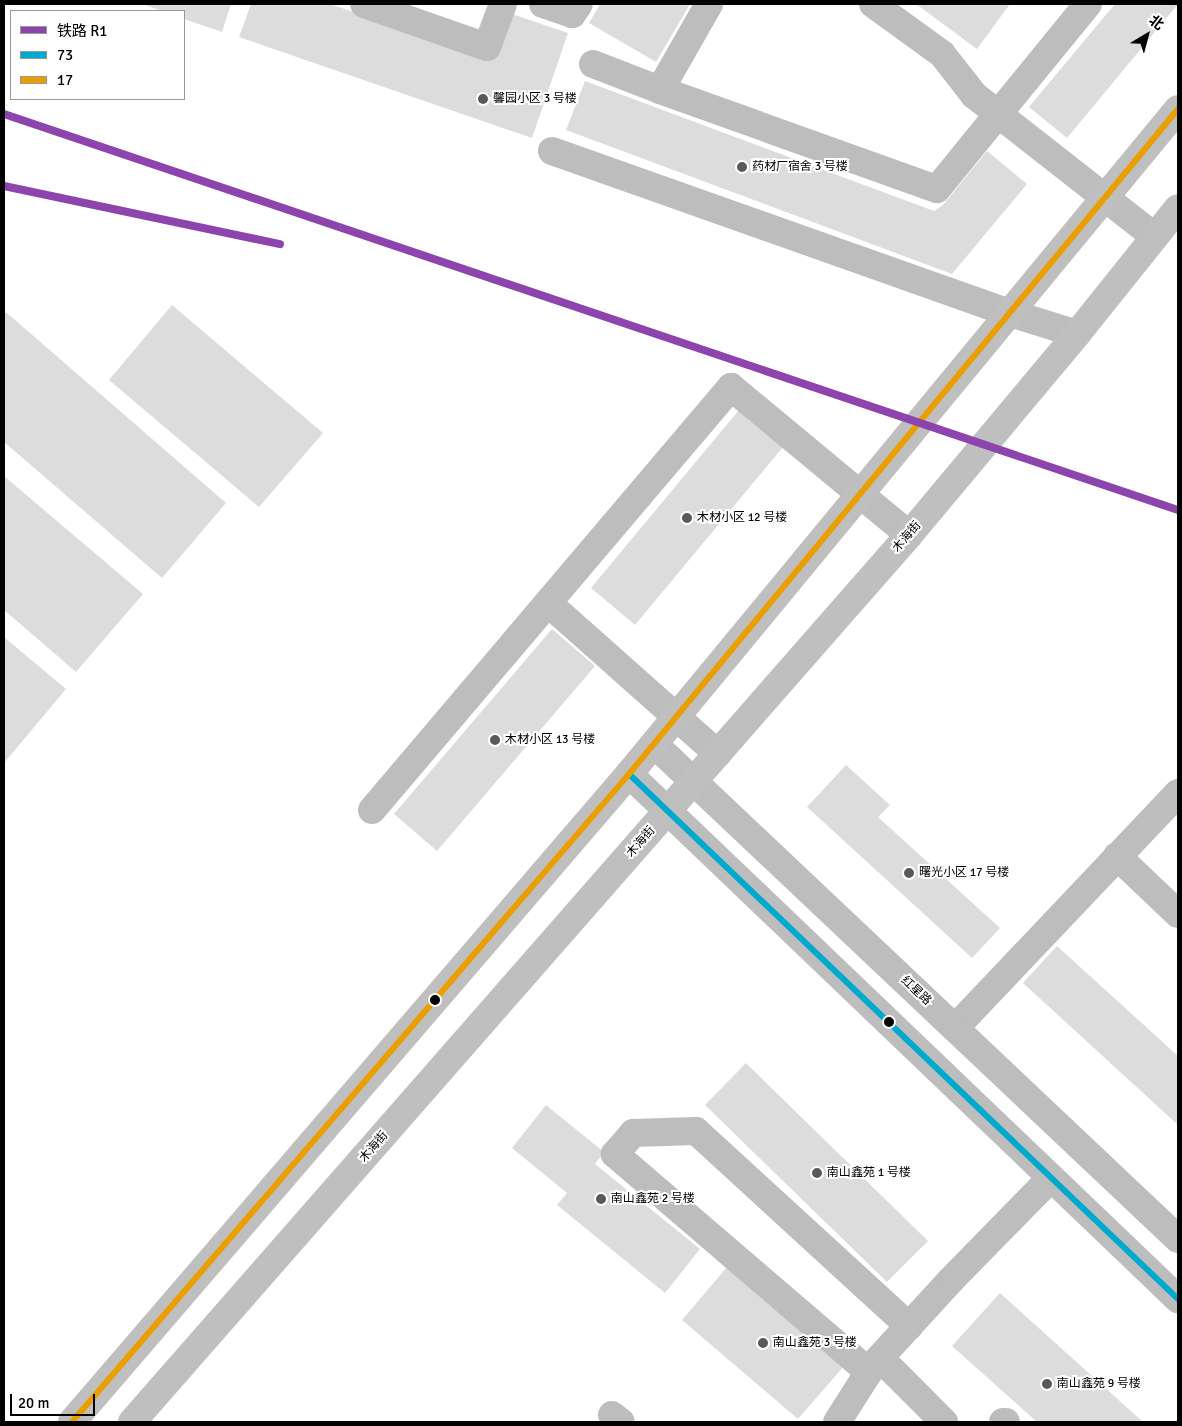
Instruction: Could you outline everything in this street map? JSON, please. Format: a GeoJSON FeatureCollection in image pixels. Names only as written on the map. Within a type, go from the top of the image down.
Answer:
{"type":"FeatureCollection","features":[{"type":"Feature","properties":{"kind":"main road"},"geometry":{"type":"LineString","coordinates":[[72,1422],[629,774],[1178,108]]}},
{"type":"Feature","properties":{"kind":"main road","name":"木海街"},"geometry":{"type":"LineString","coordinates":[[132,1422],[909,535],[1077,334],[1178,208]]}},
{"type":"Feature","properties":{"kind":"street"},"geometry":{"type":"LineString","coordinates":[[364,4],[486,47],[503,4]]}},
{"type":"Feature","properties":{"kind":"street"},"geometry":{"type":"LineString","coordinates":[[543,4],[572,14],[578,4]]}},
{"type":"Feature","properties":{"kind":"street"},"geometry":{"type":"LineString","coordinates":[[660,90],[709,4]]}},
{"type":"Feature","properties":{"kind":"street"},"geometry":{"type":"LineString","coordinates":[[872,4],[942,54],[974,95],[1104,199],[1154,236]]}},
{"type":"Feature","properties":{"kind":"street"},"geometry":{"type":"LineString","coordinates":[[593,64],[660,90],[937,189],[997,113],[1088,4]]}},
{"type":"Feature","properties":{"kind":"street"},"geometry":{"type":"LineString","coordinates":[[552,151],[1010,313],[1077,334]]}},
{"type":"Feature","properties":{"kind":"street"},"geometry":{"type":"LineString","coordinates":[[372,810],[731,387],[909,535]]}},
{"type":"Feature","properties":{"kind":"street"},"geometry":{"type":"LineString","coordinates":[[548,603],[718,754]]}},
{"type":"Feature","properties":{"kind":"street","name":"红星路"},"geometry":{"type":"LineString","coordinates":[[654,744],[1178,1239]]}},
{"type":"Feature","properties":{"kind":"street"},"geometry":{"type":"LineString","coordinates":[[629,774],[1178,1299]]}},
{"type":"Feature","properties":{"kind":"street"},"geometry":{"type":"LineString","coordinates":[[955,1028],[1178,793]]}},
{"type":"Feature","properties":{"kind":"street"},"geometry":{"type":"LineString","coordinates":[[1117,856],[1178,914]]}},
{"type":"Feature","properties":{"kind":"street"},"geometry":{"type":"LineString","coordinates":[[909,1326],[696,1132],[633,1133],[615,1154],[944,1422]]}},
{"type":"Feature","properties":{"kind":"street"},"geometry":{"type":"LineString","coordinates":[[837,1422],[874,1364],[1051,1178]]}},
{"type":"Feature","properties":{"kind":"building"},"geometry":{"type":"Polygon","coordinates":[[[142,4],[231,4],[222,32],[185,19],[185,10],[160,10],[142,4]]]}},
{"type":"Feature","properties":{"kind":"building","name":"馨园小区 3 号楼"},"geometry":{"type":"Polygon","coordinates":[[[251,4],[330,4],[493,60],[509,13],[568,33],[532,138],[239,37],[251,4]]]}},
{"type":"Feature","properties":{"kind":"building"},"geometry":{"type":"Polygon","coordinates":[[[600,4],[690,4],[656,62],[589,23],[600,4]]]}},
{"type":"Feature","properties":{"kind":"building"},"geometry":{"type":"Polygon","coordinates":[[[916,4],[1010,4],[977,49],[916,4]]]}},
{"type":"Feature","properties":{"kind":"building"},"geometry":{"type":"Polygon","coordinates":[[[1115,4],[1178,4],[1067,138],[1029,107],[1115,4]]]}},
{"type":"Feature","properties":{"kind":"building","name":"药材厂宿舍 3 号楼"},"geometry":{"type":"Polygon","coordinates":[[[585,81],[934,211],[943,205],[987,151],[1027,184],[952,274],[566,130],[585,81]]]}},
{"type":"Feature","properties":{"kind":"building"},"geometry":{"type":"Polygon","coordinates":[[[172,305],[323,433],[259,507],[109,380],[172,305]]]}},
{"type":"Feature","properties":{"kind":"building"},"geometry":{"type":"Polygon","coordinates":[[[4,313],[7,313],[226,503],[162,578],[4,442],[4,313]]]}},
{"type":"Feature","properties":{"kind":"building","name":"木材小区 12 号楼"},"geometry":{"type":"Polygon","coordinates":[[[739,410],[783,447],[635,625],[591,588],[739,410]]]}},
{"type":"Feature","properties":{"kind":"building"},"geometry":{"type":"Polygon","coordinates":[[[4,476],[143,594],[76,672],[4,610],[4,476]]]}},
{"type":"Feature","properties":{"kind":"building","name":"木材小区 13 号楼"},"geometry":{"type":"Polygon","coordinates":[[[552,629],[595,666],[437,851],[394,814],[552,629]]]}},
{"type":"Feature","properties":{"kind":"building"},"geometry":{"type":"Polygon","coordinates":[[[4,637],[66,689],[4,763],[4,637]]]}},
{"type":"Feature","properties":{"kind":"building","name":"曙光小区 17 号楼"},"geometry":{"type":"Polygon","coordinates":[[[846,765],[890,805],[878,817],[1000,928],[972,958],[807,807],[846,765]]]}},
{"type":"Feature","properties":{"kind":"building"},"geometry":{"type":"Polygon","coordinates":[[[1057,946],[1178,1056],[1178,1125],[1023,983],[1057,946]]]}},
{"type":"Feature","properties":{"kind":"building","name":"南山鑫苑 1 号楼"},"geometry":{"type":"Polygon","coordinates":[[[746,1063],[928,1241],[887,1282],[705,1105],[746,1063]]]}},
{"type":"Feature","properties":{"kind":"building","name":"南山鑫苑 2 号楼"},"geometry":{"type":"Polygon","coordinates":[[[546,1105],[604,1152],[595,1164],[700,1249],[665,1293],[557,1205],[567,1193],[512,1148],[546,1105]]]}},
{"type":"Feature","properties":{"kind":"building","name":"南山鑫苑 3 号楼"},"geometry":{"type":"Polygon","coordinates":[[[728,1266],[844,1366],[798,1419],[682,1320],[728,1266]]]}},
{"type":"Feature","properties":{"kind":"building","name":"南山鑫苑 9 号楼"},"geometry":{"type":"Polygon","coordinates":[[[1000,1293],[1143,1422],[1037,1422],[952,1346],[1000,1293]]]}},
{"type":"Feature","properties":{"kind":"rail line","name":"R1"},"geometry":{"type":"LineString","coordinates":[[4,114],[1178,510]]}},
{"type":"Feature","properties":{"kind":"rail line","name":"R1"},"geometry":{"type":"LineString","coordinates":[[4,186],[280,244]]}},
{"type":"Feature","properties":{"kind":"transit line","name":"17"},"geometry":{"type":"LineString","coordinates":[[72,1422],[629,774],[1178,109]]}},
{"type":"Feature","properties":{"kind":"transit line","name":"73"},"geometry":{"type":"LineString","coordinates":[[629,774],[1178,1299]]}},
{"type":"Feature","properties":{"kind":"place","name":"馨园小区 3 号楼"},"geometry":{"type":"Point","coordinates":[483,99]}},
{"type":"Feature","properties":{"kind":"place","name":"药材厂宿舍 3 号楼"},"geometry":{"type":"Point","coordinates":[742,167]}},
{"type":"Feature","properties":{"kind":"place","name":"木材小区 12 号楼"},"geometry":{"type":"Point","coordinates":[687,518]}},
{"type":"Feature","properties":{"kind":"place","name":"木材小区 13 号楼"},"geometry":{"type":"Point","coordinates":[495,740]}},
{"type":"Feature","properties":{"kind":"place","name":"曙光小区 17 号楼"},"geometry":{"type":"Point","coordinates":[909,873]}},
{"type":"Feature","properties":{"kind":"place","name":"南山鑫苑 1 号楼"},"geometry":{"type":"Point","coordinates":[817,1173]}},
{"type":"Feature","properties":{"kind":"place","name":"南山鑫苑 2 号楼"},"geometry":{"type":"Point","coordinates":[601,1199]}},
{"type":"Feature","properties":{"kind":"place","name":"南山鑫苑 3 号楼"},"geometry":{"type":"Point","coordinates":[763,1343]}},
{"type":"Feature","properties":{"kind":"place","name":"南山鑫苑 9 号楼"},"geometry":{"type":"Point","coordinates":[1047,1384]}}]}
